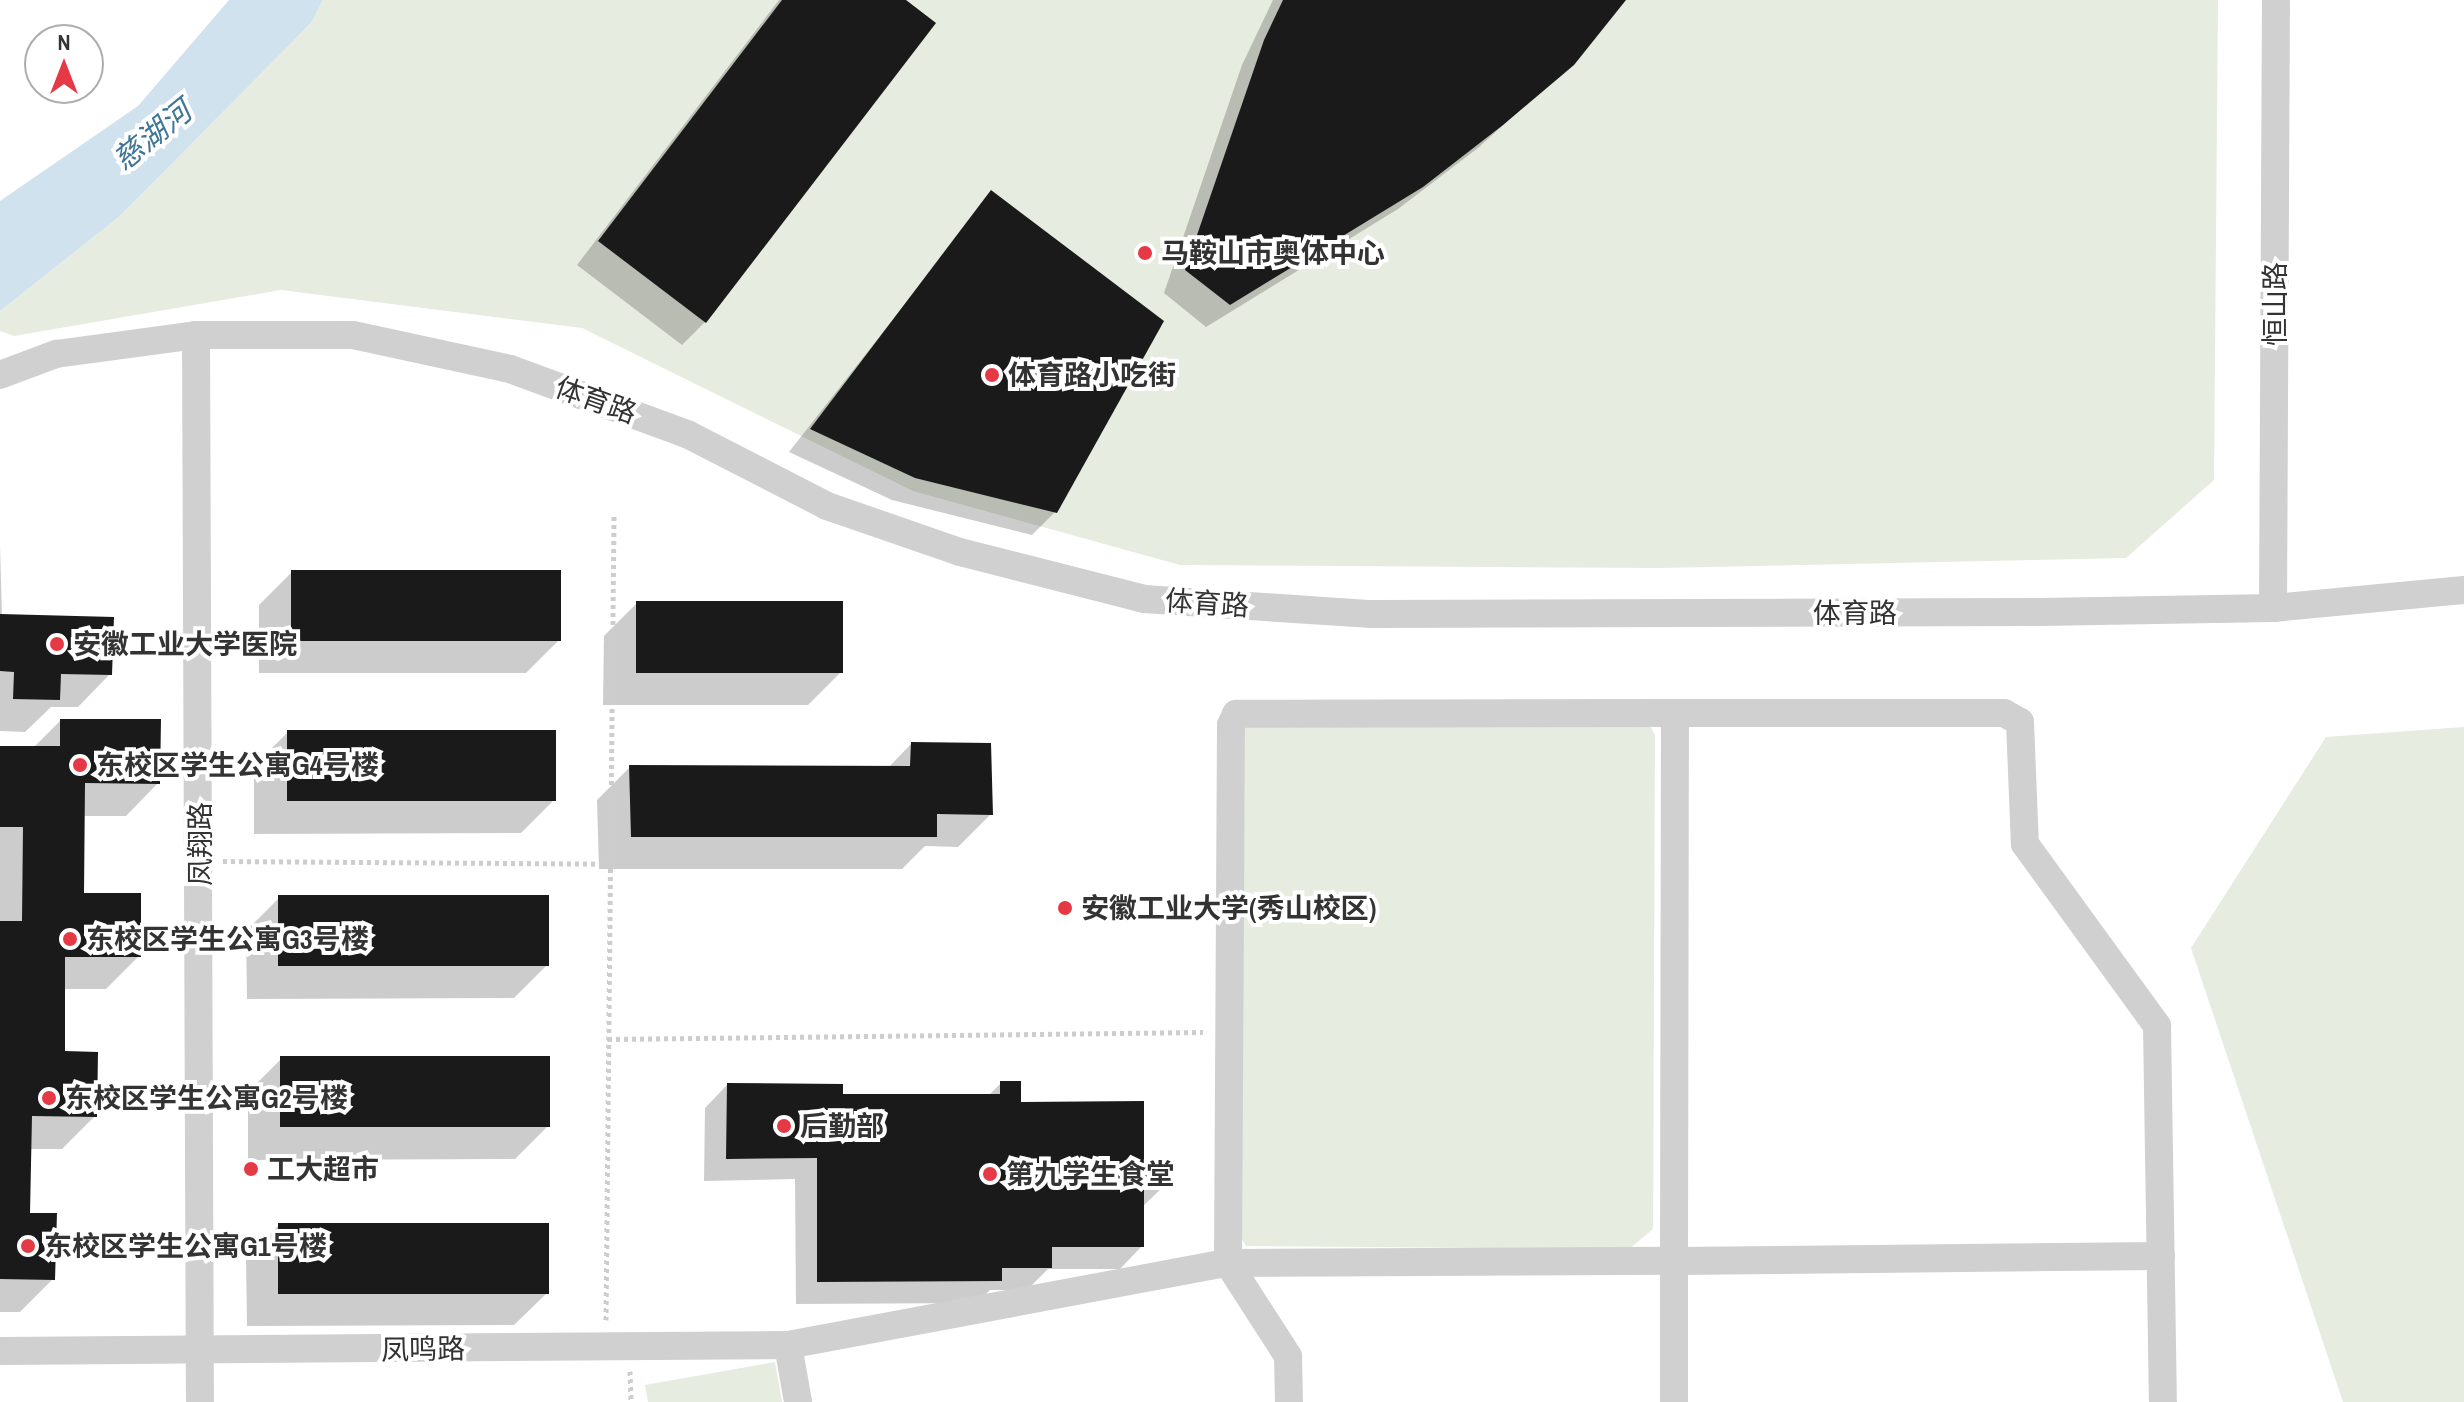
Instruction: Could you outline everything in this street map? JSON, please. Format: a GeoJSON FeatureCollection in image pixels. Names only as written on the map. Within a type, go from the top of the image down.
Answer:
{"type":"FeatureCollection","features":[{"type":"Feature","properties":{"kind":"street","name":"恒山路"},"geometry":{"type":"LineString","coordinates":[[2273,608],[2276,0]]}},
{"type":"Feature","properties":{"kind":"street","name":"体育路"},"geometry":{"type":"LineString","coordinates":[[0,375],[56,354],[196,335],[353,335],[510,369],[687,434],[827,506],[960,552],[1144,599],[1372,614],[2273,608],[2464,590]]}},
{"type":"Feature","properties":{"kind":"street","name":"凤翔路"},"geometry":{"type":"LineString","coordinates":[[196,335],[200,1402]]}},
{"type":"Feature","properties":{"kind":"street"},"geometry":{"type":"LineString","coordinates":[[1674,1402],[1675,713]]}},
{"type":"Feature","properties":{"kind":"street"},"geometry":{"type":"LineString","coordinates":[[1289,1402],[1288,1356],[1228,1263],[1231,725],[1236,714],[2004,713],[2020,722],[2025,844],[2157,1026],[2163,1402]]}},
{"type":"Feature","properties":{"kind":"street","name":"凤鸣路"},"geometry":{"type":"LineString","coordinates":[[0,1351],[200,1352],[788,1345],[1228,1263],[2161,1256]]}},
{"type":"Feature","properties":{"kind":"street"},"geometry":{"type":"LineString","coordinates":[[788,1345],[798,1402]]}},
{"type":"Feature","properties":{"kind":"path"},"geometry":{"type":"LineString","coordinates":[[606,1347],[614,513]]}},
{"type":"Feature","properties":{"kind":"path"},"geometry":{"type":"LineString","coordinates":[[200,861],[610,864]]}},
{"type":"Feature","properties":{"kind":"path"},"geometry":{"type":"LineString","coordinates":[[608,1039],[1229,1032]]}},
{"type":"Feature","properties":{"kind":"shaded area","name":"马鞍山市奥体中心"},"geometry":{"type":"Polygon","coordinates":[[[323,0],[2218,0],[2214,480],[2126,558],[1660,568],[1180,565],[913,491],[582,328],[281,290],[14,336],[0,331],[0,311],[120,216],[311,23],[323,0]]]}},
{"type":"Feature","properties":{"kind":"shaded area"},"geometry":{"type":"Polygon","coordinates":[[[1648,722],[1655,735],[1653,1229],[1629,1249],[1246,1246],[1240,1236],[1245,726],[1648,722]]]}},
{"type":"Feature","properties":{"kind":"shaded area"},"geometry":{"type":"Polygon","coordinates":[[[2464,727],[2464,1402],[2343,1402],[2191,948],[2326,737],[2464,727]]]}},
{"type":"Feature","properties":{"kind":"shaded area"},"geometry":{"type":"Polygon","coordinates":[[[775,1362],[782,1402],[648,1402],[645,1385],[775,1362]]]}},
{"type":"Feature","properties":{"kind":"water","name":"慈湖河"},"geometry":{"type":"Polygon","coordinates":[[[229,0],[323,0],[311,23],[120,216],[0,311],[0,201],[138,106],[229,0]]]}},
{"type":"Feature","properties":{"kind":"building"},"geometry":{"type":"Polygon","coordinates":[[[782,0],[906,0],[936,23],[706,323],[598,241],[782,0]]]}},
{"type":"Feature","properties":{"kind":"building"},"geometry":{"type":"Polygon","coordinates":[[[1283,0],[1626,0],[1574,65],[1423,187],[1230,305],[1185,270],[1264,40],[1283,0]]]}},
{"type":"Feature","properties":{"kind":"building","name":"体育路小吃街"},"geometry":{"type":"Polygon","coordinates":[[[991,190],[1164,321],[1057,513],[915,478],[810,429],[991,190]]]}},
{"type":"Feature","properties":{"kind":"building"},"geometry":{"type":"Polygon","coordinates":[[[291,570],[561,570],[561,641],[291,641],[291,570]]]}},
{"type":"Feature","properties":{"kind":"building"},"geometry":{"type":"Polygon","coordinates":[[[636,601],[843,601],[843,673],[636,673],[636,601]]]}},
{"type":"Feature","properties":{"kind":"building","name":"安徽工业大学医院"},"geometry":{"type":"Polygon","coordinates":[[[0,614],[114,617],[112,675],[61,674],[60,700],[13,699],[14,672],[0,671],[0,614]]]}},
{"type":"Feature","properties":{"kind":"building"},"geometry":{"type":"Polygon","coordinates":[[[60,719],[161,719],[160,784],[85,783],[84,893],[141,893],[141,957],[65,957],[65,1051],[98,1052],[97,1117],[32,1116],[30,1213],[57,1213],[55,1280],[0,1279],[0,921],[22,921],[23,827],[0,827],[0,746],[60,746],[60,719]]]}},
{"type":"Feature","properties":{"kind":"building"},"geometry":{"type":"Polygon","coordinates":[[[287,730],[556,730],[556,801],[287,801],[287,730]]]}},
{"type":"Feature","properties":{"kind":"building"},"geometry":{"type":"Polygon","coordinates":[[[911,742],[991,743],[993,815],[937,814],[937,837],[631,837],[629,765],[910,766],[911,742]]]}},
{"type":"Feature","properties":{"kind":"building"},"geometry":{"type":"Polygon","coordinates":[[[278,895],[549,895],[549,966],[278,966],[278,895]]]}},
{"type":"Feature","properties":{"kind":"building"},"geometry":{"type":"Polygon","coordinates":[[[280,1056],[550,1056],[550,1127],[280,1127],[280,1056]]]}},
{"type":"Feature","properties":{"kind":"building","name":"第九学生食堂"},"geometry":{"type":"Polygon","coordinates":[[[1000,1081],[1021,1081],[1021,1102],[1144,1101],[1144,1160],[1164,1160],[1164,1189],[1144,1189],[1144,1247],[1052,1247],[1052,1268],[1002,1268],[1002,1281],[817,1282],[817,1158],[726,1159],[727,1083],[843,1084],[843,1094],[1000,1094],[1000,1081]]]}},
{"type":"Feature","properties":{"kind":"building"},"geometry":{"type":"Polygon","coordinates":[[[278,1223],[549,1223],[549,1294],[278,1294],[278,1223]]]}},
{"type":"Feature","properties":{"kind":"place","name":"马鞍山市奥体中心"},"geometry":{"type":"Point","coordinates":[1145,253]}},
{"type":"Feature","properties":{"kind":"place","name":"体育路小吃街"},"geometry":{"type":"Point","coordinates":[992,375]}},
{"type":"Feature","properties":{"kind":"place","name":"安徽工业大学医院"},"geometry":{"type":"Point","coordinates":[57,644]}},
{"type":"Feature","properties":{"kind":"place","name":"东校区学生公寓G4号楼"},"geometry":{"type":"Point","coordinates":[80,765]}},
{"type":"Feature","properties":{"kind":"place","name":"安徽工业大学(秀山校区)"},"geometry":{"type":"Point","coordinates":[1065,908]}},
{"type":"Feature","properties":{"kind":"place","name":"东校区学生公寓G3号楼"},"geometry":{"type":"Point","coordinates":[70,939]}},
{"type":"Feature","properties":{"kind":"place","name":"东校区学生公寓G2号楼"},"geometry":{"type":"Point","coordinates":[49,1098]}},
{"type":"Feature","properties":{"kind":"place","name":"后勤部"},"geometry":{"type":"Point","coordinates":[784,1126]}},
{"type":"Feature","properties":{"kind":"place","name":"工大超市"},"geometry":{"type":"Point","coordinates":[251,1169]}},
{"type":"Feature","properties":{"kind":"place","name":"第九学生食堂"},"geometry":{"type":"Point","coordinates":[990,1174]}},
{"type":"Feature","properties":{"kind":"place","name":"东校区学生公寓G1号楼"},"geometry":{"type":"Point","coordinates":[28,1246]}}]}
